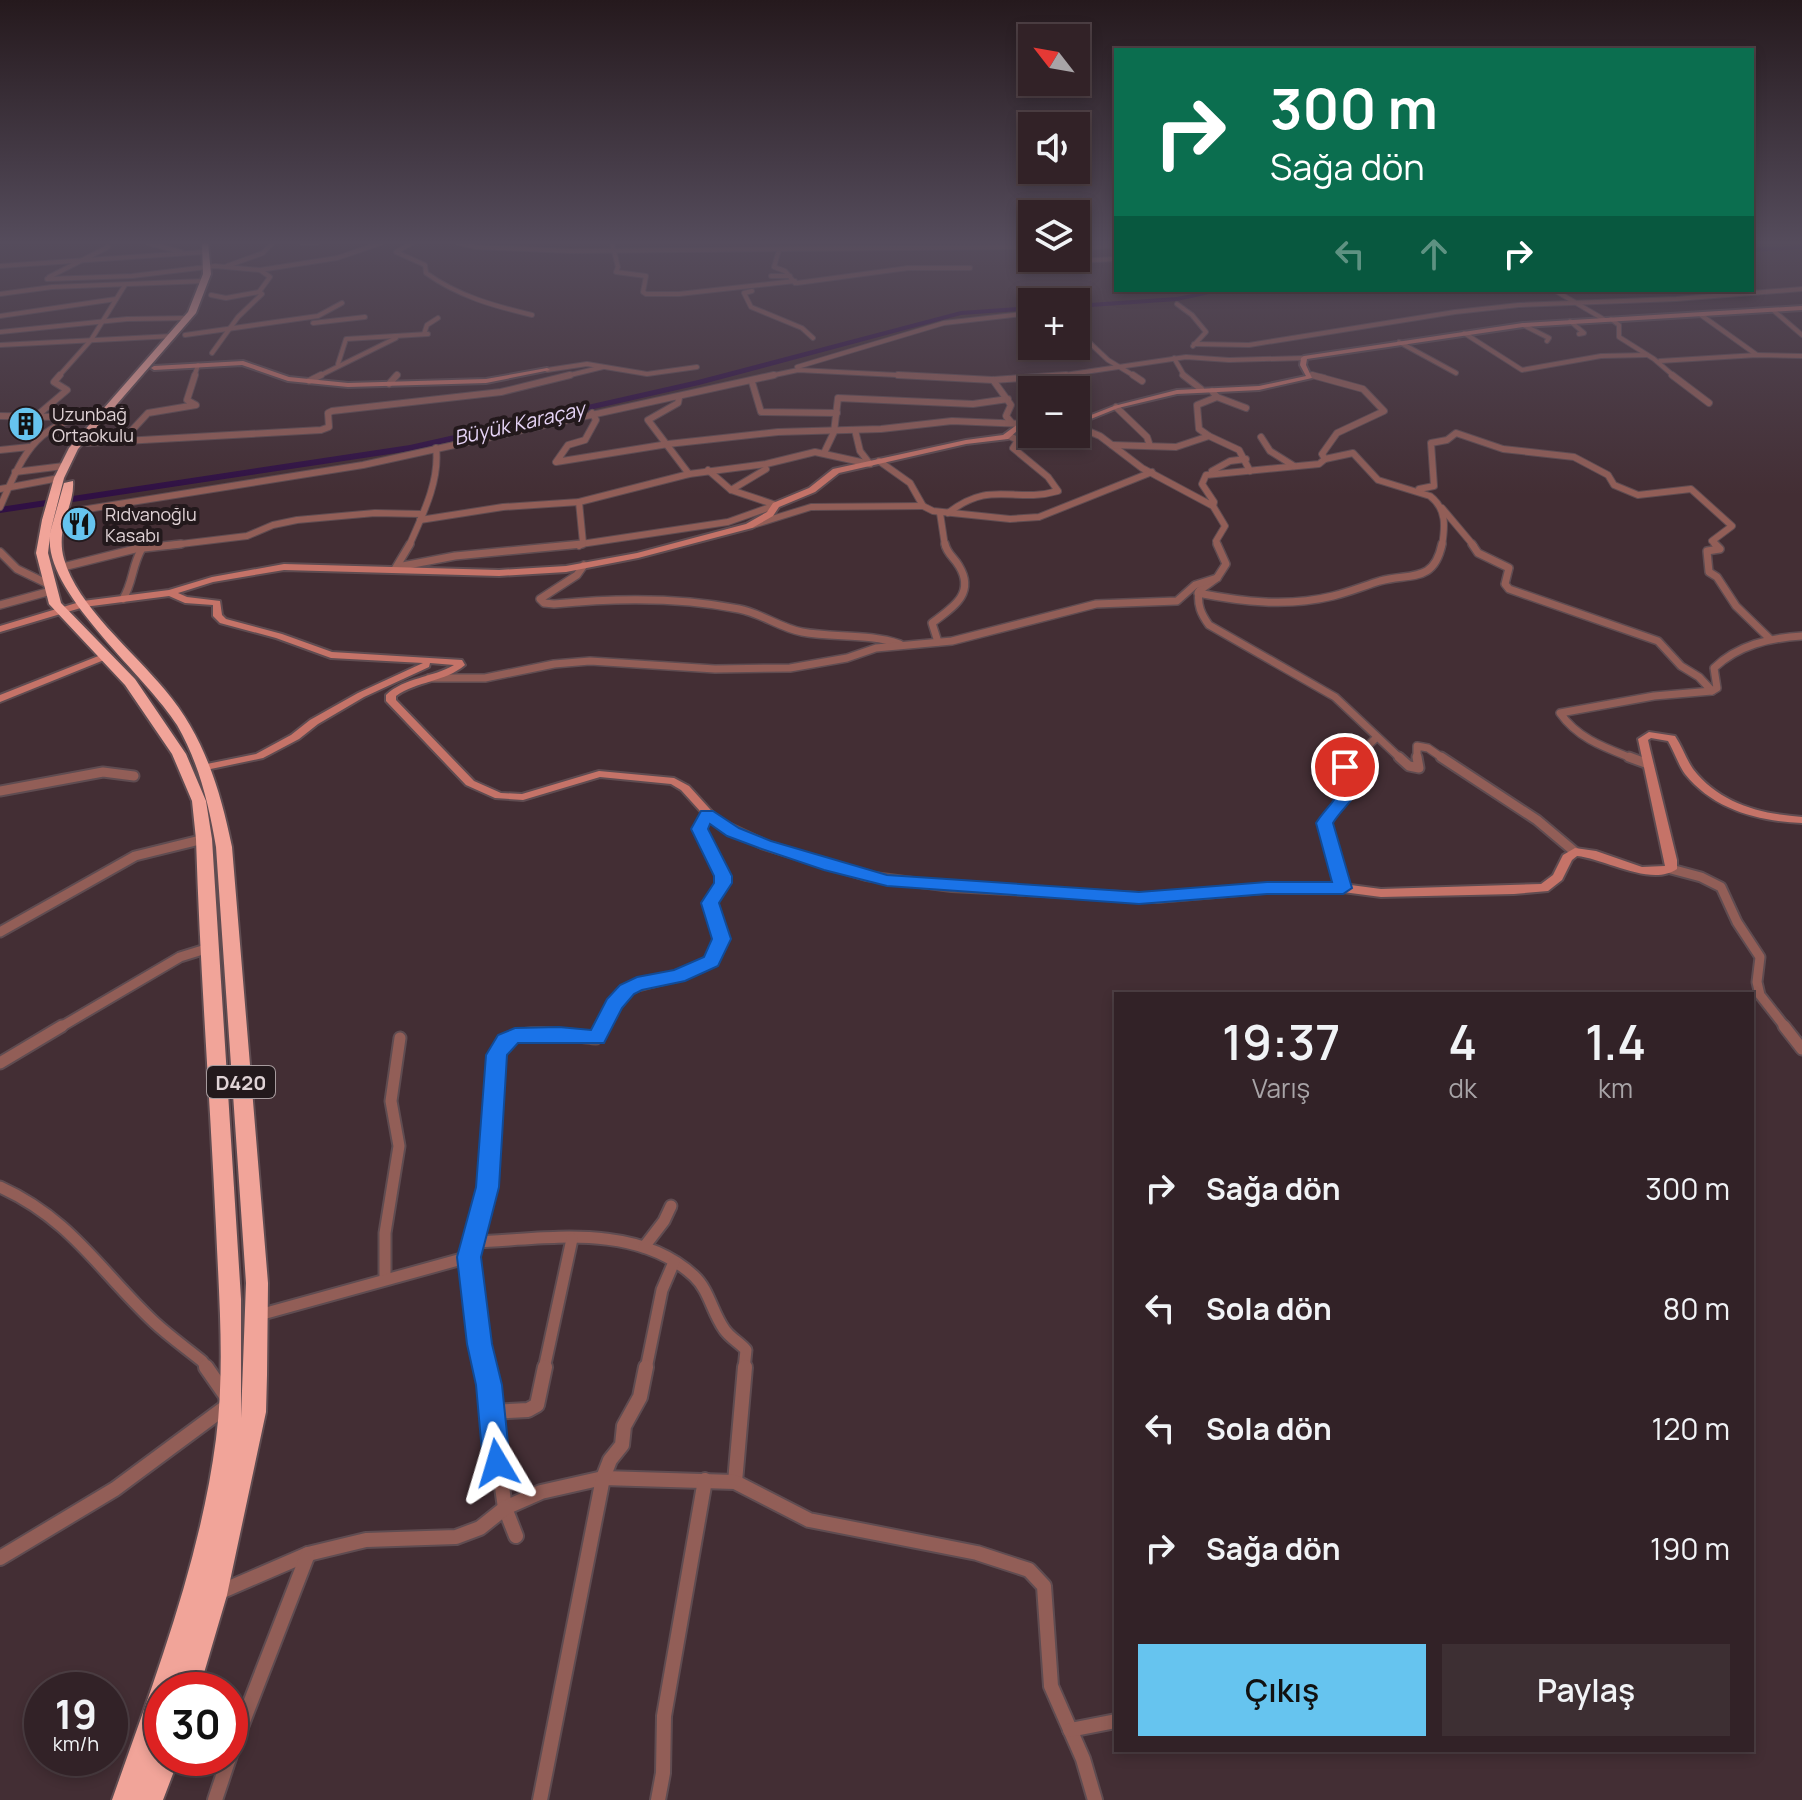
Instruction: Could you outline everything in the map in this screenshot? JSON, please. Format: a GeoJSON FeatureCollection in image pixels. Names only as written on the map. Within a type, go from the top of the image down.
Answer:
{"type":"FeatureCollection","features":[{"type":"Feature","properties":{"kind":"highway","name":"D420"},"geometry":{"type":"LineString","coordinates":[[181,327],[74,448],[64,466],[61,516],[55,541],[66,578],[83,604],[174,710],[206,767],[213,787],[224,847],[259,1315],[254,1412],[214,1595],[191,1672]]}},
{"type":"Feature","properties":{"kind":"highway"},"geometry":{"type":"LineString","coordinates":[[62,481],[88,443],[190,327]]}},
{"type":"Feature","properties":{"kind":"highway","name":"D420"},"geometry":{"type":"LineString","coordinates":[[61,516],[42,553],[50,587],[60,610],[106,656],[162,725],[179,754],[199,801],[204,839],[232,1328],[231,1403],[224,1463],[196,1583],[169,1672]]}},
{"type":"Feature","properties":{"kind":"highway","name":"D420"},"geometry":{"type":"LineString","coordinates":[[126,1800],[144,1748]]}},
{"type":"Feature","properties":{"kind":"highway"},"geometry":{"type":"LineString","coordinates":[[149,1800],[158,1776]]}},
{"type":"Feature","properties":{"kind":"street"},"geometry":{"type":"LineString","coordinates":[[2,332],[47,327]]}},
{"type":"Feature","properties":{"kind":"street"},"geometry":{"type":"LineString","coordinates":[[34,418],[67,390],[54,382],[91,340],[98,327]]}},
{"type":"Feature","properties":{"kind":"street"},"geometry":{"type":"LineString","coordinates":[[185,335],[242,327]]}},
{"type":"Feature","properties":{"kind":"street"},"geometry":{"type":"LineString","coordinates":[[338,364],[346,339],[426,334],[427,327]]}},
{"type":"Feature","properties":{"kind":"street"},"geometry":{"type":"LineString","coordinates":[[800,327],[813,338]]}},
{"type":"Feature","properties":{"kind":"street"},"geometry":{"type":"LineString","coordinates":[[798,370],[797,367],[930,327]]}},
{"type":"Feature","properties":{"kind":"street"},"geometry":{"type":"LineString","coordinates":[[1186,357],[1206,332],[1202,327]]}},
{"type":"Feature","properties":{"kind":"street"},"geometry":{"type":"LineString","coordinates":[[1194,344],[1249,345],[1361,327]]}},
{"type":"Feature","properties":{"kind":"street"},"geometry":{"type":"LineString","coordinates":[[61,516],[341,469],[798,370],[993,380],[1040,378],[1186,357],[1238,360],[1304,358],[1508,327]]}},
{"type":"Feature","properties":{"kind":"street"},"geometry":{"type":"LineString","coordinates":[[1527,327],[1549,338],[1547,341]]}},
{"type":"Feature","properties":{"kind":"street"},"geometry":{"type":"LineString","coordinates":[[1577,327],[1584,333],[1579,334]]}},
{"type":"Feature","properties":{"kind":"street"},"geometry":{"type":"LineString","coordinates":[[1619,327],[1619,337],[1624,342],[1660,361],[1757,355],[1802,356]]}},
{"type":"Feature","properties":{"kind":"street"},"geometry":{"type":"LineString","coordinates":[[1718,327],[1757,355]]}},
{"type":"Feature","properties":{"kind":"street"},"geometry":{"type":"LineString","coordinates":[[212,353],[229,328]]}},
{"type":"Feature","properties":{"kind":"street"},"geometry":{"type":"LineString","coordinates":[[1794,328],[1802,328]]}},
{"type":"Feature","properties":{"kind":"street"},"geometry":{"type":"LineString","coordinates":[[1794,328],[1802,335]]}},
{"type":"Feature","properties":{"kind":"street"},"geometry":{"type":"LineString","coordinates":[[1464,333],[1522,370],[1601,356],[1647,355]]}},
{"type":"Feature","properties":{"kind":"street"},"geometry":{"type":"LineString","coordinates":[[0,345],[173,336]]}},
{"type":"Feature","properties":{"kind":"street"},"geometry":{"type":"LineString","coordinates":[[309,381],[397,337]]}},
{"type":"Feature","properties":{"kind":"street"},"geometry":{"type":"LineString","coordinates":[[1399,342],[1456,373]]}},
{"type":"Feature","properties":{"kind":"street"},"geometry":{"type":"LineString","coordinates":[[1090,343],[1108,360],[1142,381]]}},
{"type":"Feature","properties":{"kind":"street"},"geometry":{"type":"LineString","coordinates":[[1174,358],[1183,376],[1201,389],[1246,408]]}},
{"type":"Feature","properties":{"kind":"street"},"geometry":{"type":"LineString","coordinates":[[1304,358],[1303,365],[1311,375]]}},
{"type":"Feature","properties":{"kind":"street"},"geometry":{"type":"LineString","coordinates":[[1660,361],[1663,368],[1709,403]]}},
{"type":"Feature","properties":{"kind":"street"},"geometry":{"type":"LineString","coordinates":[[154,368],[251,364],[278,377],[348,385],[486,381],[577,365],[647,374],[697,367]]}},
{"type":"Feature","properties":{"kind":"street"},"geometry":{"type":"LineString","coordinates":[[121,442],[148,413],[196,405],[187,400],[198,365]]}},
{"type":"Feature","properties":{"kind":"street"},"geometry":{"type":"LineString","coordinates":[[88,443],[321,430],[329,427],[328,413],[332,411],[501,392],[603,367]]}},
{"type":"Feature","properties":{"kind":"street"},"geometry":{"type":"LineString","coordinates":[[389,384],[397,375]]}},
{"type":"Feature","properties":{"kind":"street"},"geometry":{"type":"LineString","coordinates":[[1250,471],[1246,459],[1233,445],[1199,429],[1197,405],[1215,394],[1259,388],[1311,375],[1341,380],[1377,396],[1384,410],[1337,433],[1322,454],[1325,459]]}},
{"type":"Feature","properties":{"kind":"street"},"geometry":{"type":"LineString","coordinates":[[993,380],[1011,405],[1006,416],[1011,422]]}},
{"type":"Feature","properties":{"kind":"street"},"geometry":{"type":"LineString","coordinates":[[752,382],[761,412],[837,413]]}},
{"type":"Feature","properties":{"kind":"street"},"geometry":{"type":"LineString","coordinates":[[1090,418],[1116,407],[1201,389]]}},
{"type":"Feature","properties":{"kind":"street"},"geometry":{"type":"LineString","coordinates":[[679,398],[670,410],[648,420],[689,474]]}},
{"type":"Feature","properties":{"kind":"street"},"geometry":{"type":"LineString","coordinates":[[824,453],[834,432],[838,398],[887,403],[926,401],[973,404],[1008,399]]}},
{"type":"Feature","properties":{"kind":"street"},"geometry":{"type":"LineString","coordinates":[[1116,407],[1147,437],[1150,446]]}},
{"type":"Feature","properties":{"kind":"street"},"geometry":{"type":"LineString","coordinates":[[0,416],[70,417],[105,410]]}},
{"type":"Feature","properties":{"kind":"street"},"geometry":{"type":"LineString","coordinates":[[592,413],[596,420],[587,437],[568,445],[556,462],[668,444],[778,432],[834,432],[952,421],[1018,423]]}},
{"type":"Feature","properties":{"kind":"street"},"geometry":{"type":"LineString","coordinates":[[0,507],[6,488],[29,447],[44,431],[70,417]]}},
{"type":"Feature","properties":{"kind":"street"},"geometry":{"type":"LineString","coordinates":[[396,568],[455,556],[548,550],[728,522],[812,490],[836,471],[1009,436],[1018,428]]}},
{"type":"Feature","properties":{"kind":"street"},"geometry":{"type":"LineString","coordinates":[[855,430],[860,451],[910,483],[923,506]]}},
{"type":"Feature","properties":{"kind":"street"},"geometry":{"type":"LineString","coordinates":[[1090,431],[1152,472],[1213,506],[1225,526],[1216,541],[1226,564],[1217,578],[1198,593]]}},
{"type":"Feature","properties":{"kind":"street"},"geometry":{"type":"LineString","coordinates":[[1210,473],[1319,464],[1325,459],[1353,453],[1379,480],[1395,488],[1419,489],[1434,486],[1431,443],[1447,440],[1456,433],[1503,449],[1574,457],[1608,475],[1614,485],[1638,495],[1691,489],[1732,526],[1713,538],[1720,549],[1707,551],[1709,572],[1717,577],[1736,606],[1770,639]]}},
{"type":"Feature","properties":{"kind":"street"},"geometry":{"type":"LineString","coordinates":[[944,513],[983,493],[1028,495],[1058,491],[1048,477],[1013,448],[1018,440],[1009,436]]}},
{"type":"Feature","properties":{"kind":"street"},"geometry":{"type":"LineString","coordinates":[[1112,445],[1176,447],[1209,436]]}},
{"type":"Feature","properties":{"kind":"street"},"geometry":{"type":"LineString","coordinates":[[1261,437],[1270,451],[1294,466]]}},
{"type":"Feature","properties":{"kind":"street"},"geometry":{"type":"LineString","coordinates":[[0,450],[29,447]]}},
{"type":"Feature","properties":{"kind":"street"},"geometry":{"type":"LineString","coordinates":[[396,568],[416,535],[439,464],[436,448]]}},
{"type":"Feature","properties":{"kind":"street"},"geometry":{"type":"LineString","coordinates":[[63,567],[142,548],[238,538],[297,520],[375,513],[420,517],[579,502],[689,474],[766,464],[815,452],[875,462]]}},
{"type":"Feature","properties":{"kind":"street"},"geometry":{"type":"LineString","coordinates":[[1213,506],[1214,502],[1201,480],[1230,461],[1246,459]]}},
{"type":"Feature","properties":{"kind":"street"},"geometry":{"type":"LineString","coordinates":[[15,472],[64,466]]}},
{"type":"Feature","properties":{"kind":"street"},"geometry":{"type":"LineString","coordinates":[[731,490],[766,469]]}},
{"type":"Feature","properties":{"kind":"street"},"geometry":{"type":"LineString","coordinates":[[708,470],[731,490],[776,505]]}},
{"type":"Feature","properties":{"kind":"street"},"geometry":{"type":"LineString","coordinates":[[0,629],[83,604],[170,593],[212,580],[284,567],[499,573],[584,565],[638,555],[811,507],[923,506],[944,513],[1010,519],[1039,517],[1152,472]]}},
{"type":"Feature","properties":{"kind":"street"},"geometry":{"type":"LineString","coordinates":[[6,488],[62,481]]}},
{"type":"Feature","properties":{"kind":"street"},"geometry":{"type":"LineString","coordinates":[[1419,489],[1466,533],[1478,553],[1509,568],[1505,584],[1509,589],[1658,641],[1681,666],[1699,677],[1712,691]]}},
{"type":"Feature","properties":{"kind":"street"},"geometry":{"type":"LineString","coordinates":[[579,502],[581,544]]}},
{"type":"Feature","properties":{"kind":"street"},"geometry":{"type":"LineString","coordinates":[[749,526],[770,514],[776,505]]}},
{"type":"Feature","properties":{"kind":"street"},"geometry":{"type":"LineString","coordinates":[[1198,593],[1254,603],[1323,599],[1385,580],[1426,573],[1435,567],[1440,555],[1442,508]]}},
{"type":"Feature","properties":{"kind":"street"},"geometry":{"type":"LineString","coordinates":[[938,642],[932,623],[961,602],[965,590],[960,568],[947,551],[944,513]]}},
{"type":"Feature","properties":{"kind":"street"},"geometry":{"type":"LineString","coordinates":[[123,599],[132,584],[132,566],[142,548]]}},
{"type":"Feature","properties":{"kind":"street"},"geometry":{"type":"LineString","coordinates":[[0,552],[17,569],[50,587]]}},
{"type":"Feature","properties":{"kind":"street"},"geometry":{"type":"LineString","coordinates":[[584,565],[577,575],[540,599],[544,603],[554,604],[669,600],[742,609],[797,630],[871,636],[904,646]]}},
{"type":"Feature","properties":{"kind":"street"},"geometry":{"type":"LineString","coordinates":[[429,678],[485,678],[554,664],[590,661],[776,670],[847,658],[876,648],[938,642],[1096,604],[1177,601],[1195,585],[1217,578]]}},
{"type":"Feature","properties":{"kind":"street"},"geometry":{"type":"LineString","coordinates":[[0,605],[50,587]]}},
{"type":"Feature","properties":{"kind":"street"},"geometry":{"type":"LineString","coordinates":[[170,593],[185,600],[213,602],[223,621],[279,636],[316,651],[432,662],[453,660],[460,664],[449,672],[398,689],[391,695],[393,704],[470,783],[483,791],[499,796],[523,797],[545,793],[581,778],[631,775],[674,781],[685,788],[707,814],[733,832],[830,866],[887,880],[1148,898],[1267,888],[1343,888],[1381,893],[1544,888],[1558,877],[1567,858],[1575,852]]}},
{"type":"Feature","properties":{"kind":"street"},"geometry":{"type":"LineString","coordinates":[[1198,593],[1198,609],[1213,629],[1335,697],[1376,738],[1414,768],[1419,768],[1417,746],[1428,748],[1537,820],[1575,852],[1592,854],[1641,871],[1671,869],[1701,877],[1721,887],[1760,957],[1757,982],[1760,995],[1802,1049]]}},
{"type":"Feature","properties":{"kind":"street"},"geometry":{"type":"LineString","coordinates":[[1648,764],[1598,745],[1572,728],[1560,713],[1654,696],[1712,691],[1717,688],[1713,675],[1718,663],[1770,639],[1802,636]]}},
{"type":"Feature","properties":{"kind":"street"},"geometry":{"type":"LineString","coordinates":[[0,699],[106,656]]}},
{"type":"Feature","properties":{"kind":"street"},"geometry":{"type":"LineString","coordinates":[[206,767],[259,756],[361,695],[432,662]]}},
{"type":"Feature","properties":{"kind":"street"},"geometry":{"type":"LineString","coordinates":[[1671,869],[1643,739],[1649,735],[1671,738],[1689,771],[1725,803],[1759,816],[1802,820]]}},
{"type":"Feature","properties":{"kind":"street"},"geometry":{"type":"LineString","coordinates":[[1343,888],[1325,823],[1334,808],[1348,795],[1350,781],[1345,767],[1376,738]]}},
{"type":"Feature","properties":{"kind":"street"},"geometry":{"type":"LineString","coordinates":[[0,791],[103,772],[134,776]]}},
{"type":"Feature","properties":{"kind":"street"},"geometry":{"type":"LineString","coordinates":[[516,1536],[505,1508],[469,1257],[475,1242],[490,1165],[497,1055],[505,1041],[515,1036],[550,1034],[596,1038],[614,1004],[627,990],[637,984],[678,976],[702,967],[717,954],[720,932],[710,903],[723,883],[723,876],[699,829],[707,814]]}},
{"type":"Feature","properties":{"kind":"street"},"geometry":{"type":"LineString","coordinates":[[0,932],[143,852],[204,839]]}},
{"type":"Feature","properties":{"kind":"street"},"geometry":{"type":"LineString","coordinates":[[0,1063],[180,957],[209,948]]}},
{"type":"Feature","properties":{"kind":"street"},"geometry":{"type":"LineString","coordinates":[[385,1279],[385,1233],[399,1146],[391,1101],[400,1038]]}},
{"type":"Feature","properties":{"kind":"street"},"geometry":{"type":"LineString","coordinates":[[0,1187],[22,1197],[61,1223],[154,1322],[202,1361],[231,1403],[115,1489],[0,1558]]}},
{"type":"Feature","properties":{"kind":"street"},"geometry":{"type":"LineString","coordinates":[[644,1247],[671,1206]]}},
{"type":"Feature","properties":{"kind":"street"},"geometry":{"type":"LineString","coordinates":[[475,1242],[613,1237],[644,1247],[674,1262],[703,1286],[728,1335],[746,1350],[735,1482]]}},
{"type":"Feature","properties":{"kind":"street"},"geometry":{"type":"LineString","coordinates":[[491,1412],[528,1410],[537,1405],[572,1239]]}},
{"type":"Feature","properties":{"kind":"street"},"geometry":{"type":"LineString","coordinates":[[259,1315],[469,1257]]}},
{"type":"Feature","properties":{"kind":"street"},"geometry":{"type":"LineString","coordinates":[[540,1800],[603,1478],[610,1460],[622,1445],[624,1426],[640,1397],[662,1290],[674,1262]]}},
{"type":"Feature","properties":{"kind":"street"},"geometry":{"type":"LineString","coordinates":[[214,1595],[308,1554],[366,1540],[456,1537],[480,1528],[505,1508],[541,1492],[603,1478],[735,1482],[820,1524],[977,1553],[1034,1573],[1044,1586],[1051,1686],[1090,1777],[1095,1800]]}},
{"type":"Feature","properties":{"kind":"street"},"geometry":{"type":"LineString","coordinates":[[658,1800],[663,1773],[664,1716],[705,1480]]}},
{"type":"Feature","properties":{"kind":"street"},"geometry":{"type":"LineString","coordinates":[[248,1709],[308,1554]]}},
{"type":"Feature","properties":{"kind":"street"},"geometry":{"type":"LineString","coordinates":[[1070,1730],[1114,1721]]}},
{"type":"Feature","properties":{"kind":"street"},"geometry":{"type":"LineString","coordinates":[[215,1800],[223,1776]]}},
{"type":"Feature","properties":{"kind":"waterway","name":"Büyük Karaçay"},"geometry":{"type":"LineString","coordinates":[[0,510],[410,448],[699,382],[908,327]]}},
{"type":"Feature","properties":{"kind":"place","name":"Uzunbağ Ortaokulu"},"geometry":{"type":"Point","coordinates":[26,424]}},
{"type":"Feature","properties":{"kind":"place","name":"Rıdvanoğlu Kasabı"},"geometry":{"type":"Point","coordinates":[79,524]}},
{"type":"Feature","properties":{"kind":"route"},"geometry":{"type":"LineString","coordinates":[[497,1463],[489,1385],[470,1281],[469,1257],[488,1187],[497,1055],[505,1041],[515,1036],[559,1034],[592,1040],[599,1035],[614,1004],[627,990],[647,981],[678,976],[712,961],[721,939],[710,903],[723,883],[723,876],[699,829],[707,814],[733,832],[765,845],[887,880],[951,887],[1139,898],[1267,888],[1343,888],[1325,823],[1334,808],[1348,795],[1350,781],[1345,767]]}}]}
